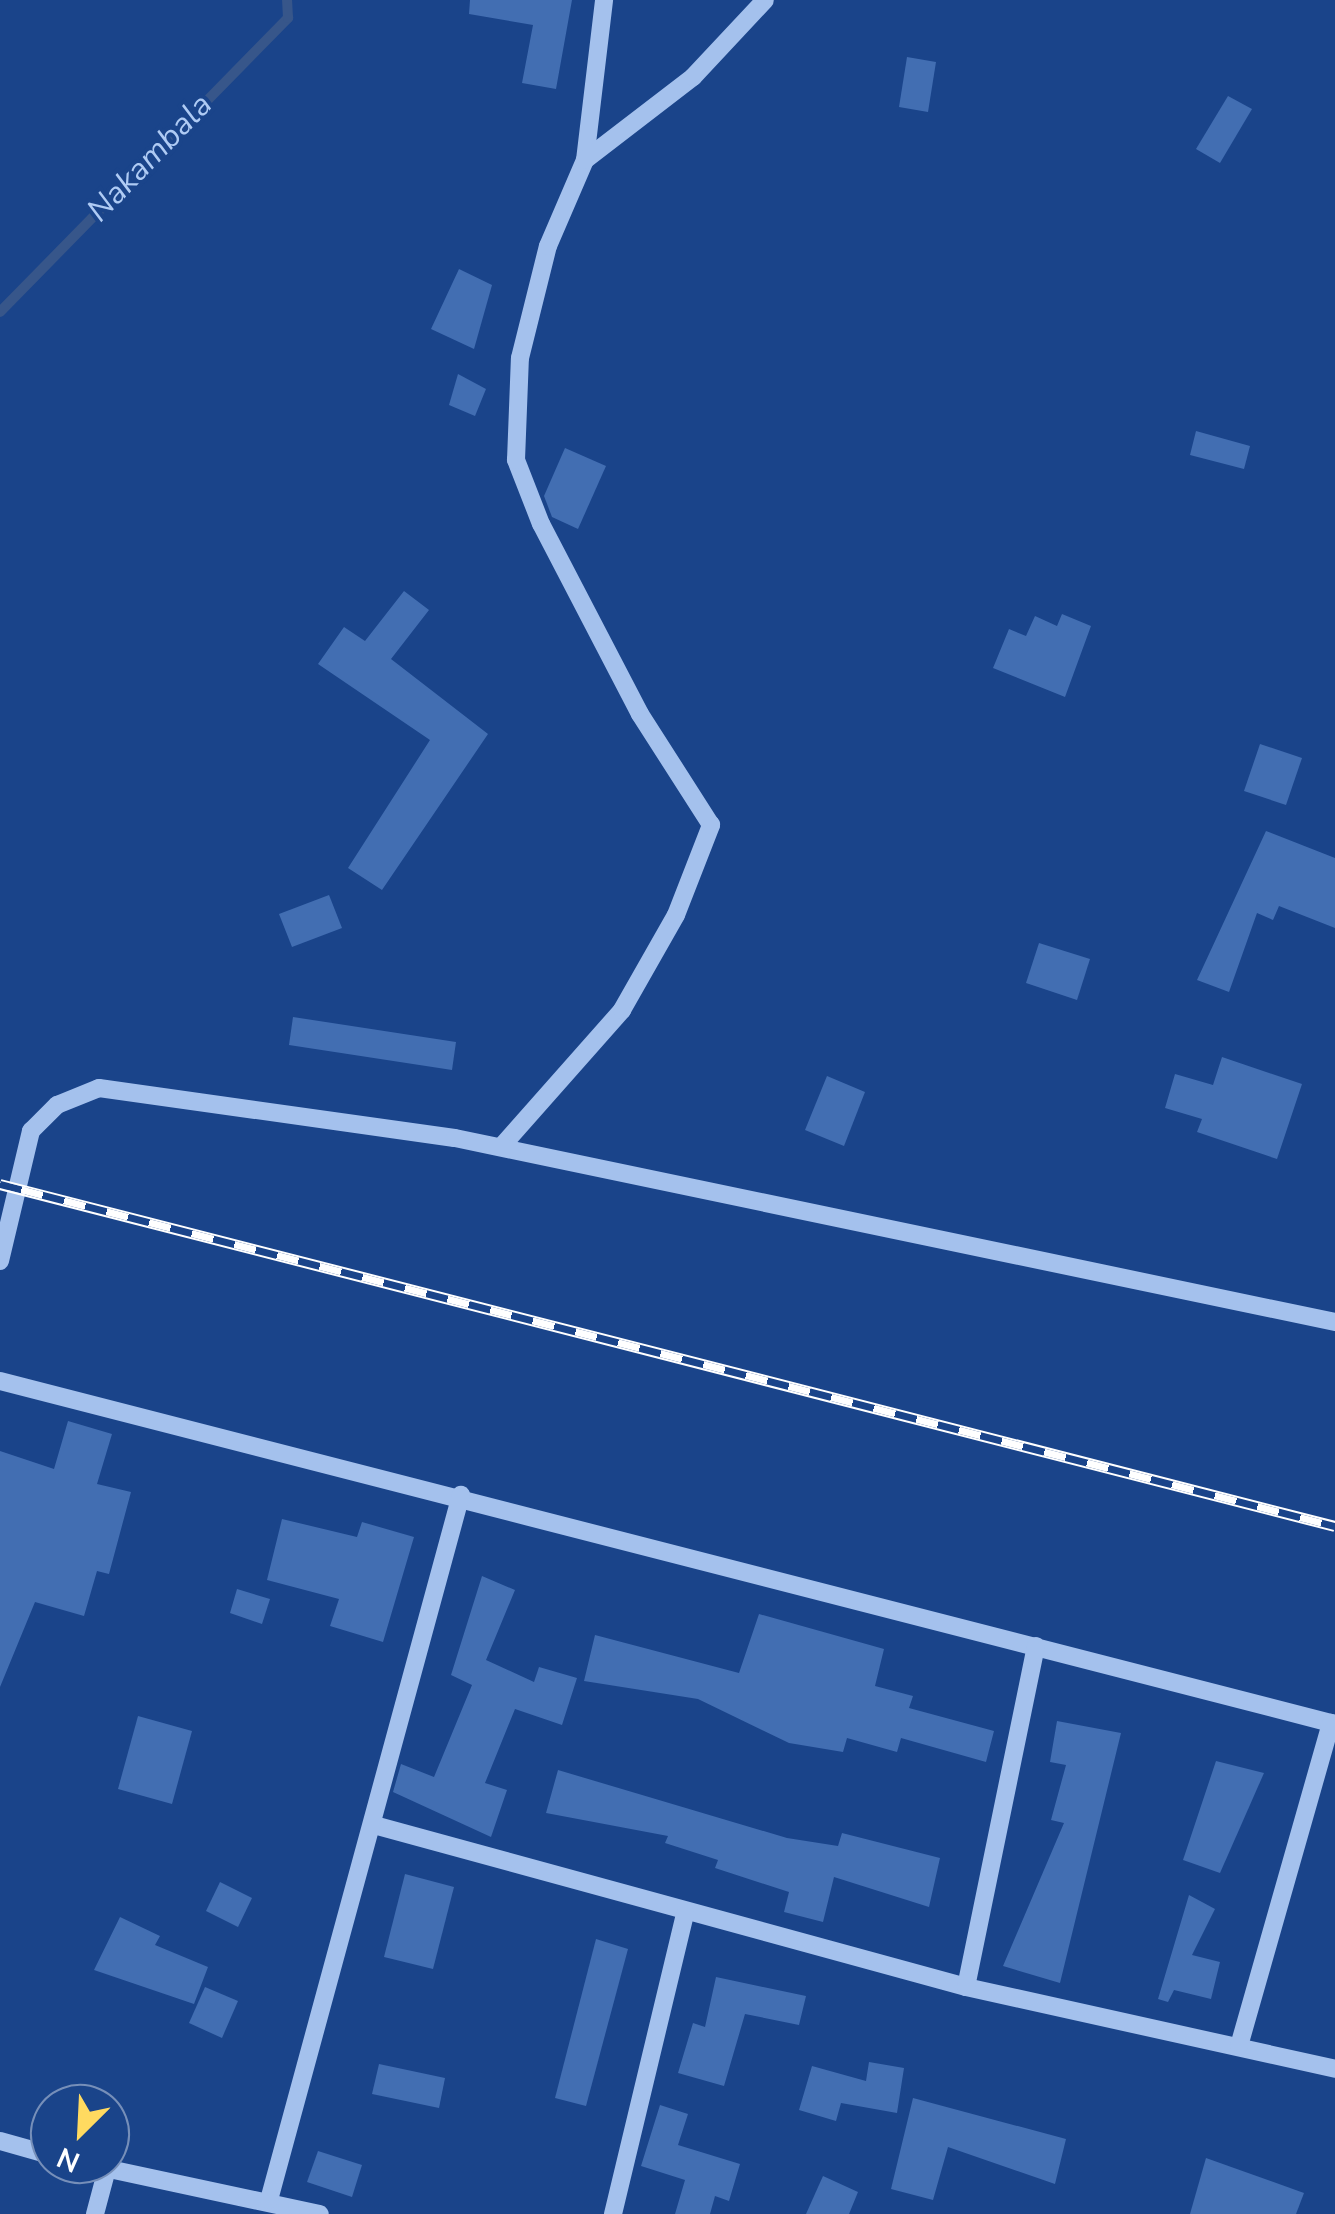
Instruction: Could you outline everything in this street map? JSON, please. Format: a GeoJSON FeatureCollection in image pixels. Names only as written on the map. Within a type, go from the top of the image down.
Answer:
{"type":"FeatureCollection","features":[{"type":"Feature","properties":{"kind":"street"},"geometry":{"type":"LineString","coordinates":[[501,1147],[622,1010],[676,915],[711,825],[640,714],[516,460],[520,358],[548,246],[585,160],[604,0]]}},
{"type":"Feature","properties":{"kind":"street"},"geometry":{"type":"LineString","coordinates":[[585,160],[693,77],[765,0]]}},
{"type":"Feature","properties":{"kind":"street"},"geometry":{"type":"LineString","coordinates":[[0,1261],[32,1132],[58,1105],[99,1088],[501,1147],[1335,1322]]}},
{"type":"Feature","properties":{"kind":"street"},"geometry":{"type":"LineString","coordinates":[[0,1382],[461,1495],[1333,1724],[1239,2046]]}},
{"type":"Feature","properties":{"kind":"street"},"geometry":{"type":"LineString","coordinates":[[269,2200],[461,1495]]}},
{"type":"Feature","properties":{"kind":"street"},"geometry":{"type":"LineString","coordinates":[[966,1987],[1036,1646]]}},
{"type":"Feature","properties":{"kind":"street"},"geometry":{"type":"LineString","coordinates":[[374,1825],[966,1987],[1335,2068]]}},
{"type":"Feature","properties":{"kind":"street"},"geometry":{"type":"LineString","coordinates":[[613,2214],[686,1913]]}},
{"type":"Feature","properties":{"kind":"street"},"geometry":{"type":"LineString","coordinates":[[0,2141],[30,2149]]}},
{"type":"Feature","properties":{"kind":"street"},"geometry":{"type":"LineString","coordinates":[[130,2174],[269,2200],[320,2214]]}},
{"type":"Feature","properties":{"kind":"street"},"geometry":{"type":"LineString","coordinates":[[95,2214],[102,2184]]}},
{"type":"Feature","properties":{"kind":"building"},"geometry":{"type":"Polygon","coordinates":[[[470,0],[572,0],[556,89],[522,83],[533,25],[469,14],[470,0]]]}},
{"type":"Feature","properties":{"kind":"building"},"geometry":{"type":"Polygon","coordinates":[[[907,57],[936,62],[928,112],[899,107],[907,57]]]}},
{"type":"Feature","properties":{"kind":"building"},"geometry":{"type":"Polygon","coordinates":[[[1228,96],[1252,109],[1220,163],[1196,149],[1228,96]]]}},
{"type":"Feature","properties":{"kind":"building"},"geometry":{"type":"Polygon","coordinates":[[[459,269],[492,285],[474,349],[431,329],[459,269]]]}},
{"type":"Feature","properties":{"kind":"building"},"geometry":{"type":"Polygon","coordinates":[[[458,374],[486,389],[475,416],[449,405],[458,374]]]}},
{"type":"Feature","properties":{"kind":"building"},"geometry":{"type":"Polygon","coordinates":[[[1196,431],[1250,446],[1244,469],[1190,455],[1196,431]]]}},
{"type":"Feature","properties":{"kind":"building"},"geometry":{"type":"Polygon","coordinates":[[[565,448],[606,466],[578,529],[552,517],[544,496],[565,448]]]}},
{"type":"Feature","properties":{"kind":"building"},"geometry":{"type":"Polygon","coordinates":[[[404,591],[429,610],[391,659],[488,734],[382,890],[348,868],[430,740],[318,664],[344,627],[365,641],[404,591]]]}},
{"type":"Feature","properties":{"kind":"building"},"geometry":{"type":"Polygon","coordinates":[[[1062,614],[1091,626],[1065,697],[993,668],[1009,629],[1026,636],[1035,616],[1057,626],[1062,614]]]}},
{"type":"Feature","properties":{"kind":"building"},"geometry":{"type":"Polygon","coordinates":[[[1260,744],[1302,758],[1286,805],[1244,791],[1260,744]]]}},
{"type":"Feature","properties":{"kind":"building"},"geometry":{"type":"Polygon","coordinates":[[[1266,831],[1335,858],[1335,928],[1279,906],[1273,920],[1257,913],[1229,992],[1197,980],[1266,831]]]}},
{"type":"Feature","properties":{"kind":"building"},"geometry":{"type":"Polygon","coordinates":[[[329,895],[342,928],[292,947],[279,914],[329,895]]]}},
{"type":"Feature","properties":{"kind":"building"},"geometry":{"type":"Polygon","coordinates":[[[1039,943],[1090,959],[1077,1000],[1026,983],[1039,943]]]}},
{"type":"Feature","properties":{"kind":"building"},"geometry":{"type":"Polygon","coordinates":[[[293,1017],[456,1042],[452,1070],[289,1045],[293,1017]]]}},
{"type":"Feature","properties":{"kind":"building"},"geometry":{"type":"Polygon","coordinates":[[[1222,1057],[1302,1084],[1277,1159],[1197,1132],[1202,1119],[1165,1108],[1175,1074],[1213,1085],[1222,1057]]]}},
{"type":"Feature","properties":{"kind":"building"},"geometry":{"type":"Polygon","coordinates":[[[827,1076],[865,1092],[844,1146],[805,1130],[827,1076]]]}},
{"type":"Feature","properties":{"kind":"building"},"geometry":{"type":"Polygon","coordinates":[[[68,1421],[112,1434],[97,1484],[131,1492],[109,1574],[97,1571],[84,1616],[35,1602],[0,1687],[0,1451],[54,1469],[68,1421]]]}},
{"type":"Feature","properties":{"kind":"building"},"geometry":{"type":"Polygon","coordinates":[[[282,1519],[357,1537],[362,1522],[414,1537],[383,1642],[330,1626],[339,1599],[267,1580],[282,1519]]]}},
{"type":"Feature","properties":{"kind":"building"},"geometry":{"type":"Polygon","coordinates":[[[482,1576],[515,1590],[486,1660],[534,1682],[539,1667],[577,1678],[562,1725],[515,1709],[485,1783],[507,1790],[491,1837],[393,1792],[401,1764],[434,1777],[472,1685],[451,1675],[482,1576]]]}},
{"type":"Feature","properties":{"kind":"building"},"geometry":{"type":"Polygon","coordinates":[[[237,1589],[270,1599],[262,1624],[230,1613],[237,1589]]]}},
{"type":"Feature","properties":{"kind":"building"},"geometry":{"type":"Polygon","coordinates":[[[759,1614],[884,1649],[875,1686],[913,1696],[909,1708],[994,1731],[986,1762],[901,1738],[897,1752],[847,1738],[843,1752],[789,1743],[698,1699],[584,1681],[595,1635],[739,1673],[759,1614]]]}},
{"type":"Feature","properties":{"kind":"building"},"geometry":{"type":"Polygon","coordinates":[[[138,1716],[192,1731],[172,1804],[118,1789],[138,1716]]]}},
{"type":"Feature","properties":{"kind":"building"},"geometry":{"type":"Polygon","coordinates":[[[1057,1721],[1121,1733],[1060,1983],[1003,1966],[1064,1823],[1051,1820],[1066,1765],[1050,1762],[1057,1721]]]}},
{"type":"Feature","properties":{"kind":"building"},"geometry":{"type":"Polygon","coordinates":[[[1216,1761],[1264,1773],[1220,1873],[1183,1860],[1216,1761]]]}},
{"type":"Feature","properties":{"kind":"building"},"geometry":{"type":"Polygon","coordinates":[[[558,1770],[787,1838],[838,1846],[842,1833],[940,1858],[929,1907],[834,1877],[823,1922],[784,1912],[789,1892],[715,1868],[718,1860],[665,1843],[668,1836],[546,1813],[558,1770]]]}},
{"type":"Feature","properties":{"kind":"building"},"geometry":{"type":"Polygon","coordinates":[[[405,1874],[454,1887],[433,1969],[384,1957],[405,1874]]]}},
{"type":"Feature","properties":{"kind":"building"},"geometry":{"type":"Polygon","coordinates":[[[220,1882],[252,1898],[238,1927],[206,1911],[220,1882]]]}},
{"type":"Feature","properties":{"kind":"building"},"geometry":{"type":"Polygon","coordinates":[[[1189,1895],[1215,1909],[1192,1955],[1220,1962],[1211,1999],[1174,1990],[1168,2002],[1158,1999],[1189,1895]]]}},
{"type":"Feature","properties":{"kind":"building"},"geometry":{"type":"Polygon","coordinates":[[[120,1917],[160,1936],[155,1945],[208,1967],[194,2004],[94,1970],[120,1917]]]}},
{"type":"Feature","properties":{"kind":"building"},"geometry":{"type":"Polygon","coordinates":[[[596,1939],[628,1949],[586,2106],[555,2098],[596,1939]]]}},
{"type":"Feature","properties":{"kind":"building"},"geometry":{"type":"Polygon","coordinates":[[[716,1977],[806,1996],[799,2025],[745,2014],[724,2086],[678,2073],[693,2023],[705,2027],[716,1977]]]}},
{"type":"Feature","properties":{"kind":"building"},"geometry":{"type":"Polygon","coordinates":[[[205,1987],[238,2001],[222,2038],[189,2023],[205,1987]]]}},
{"type":"Feature","properties":{"kind":"building"},"geometry":{"type":"Polygon","coordinates":[[[869,2062],[904,2068],[897,2113],[841,2103],[836,2121],[799,2110],[812,2066],[866,2081],[869,2062]]]}},
{"type":"Feature","properties":{"kind":"building"},"geometry":{"type":"Polygon","coordinates":[[[379,2064],[445,2078],[439,2108],[372,2094],[379,2064]]]}},
{"type":"Feature","properties":{"kind":"building"},"geometry":{"type":"Polygon","coordinates":[[[913,2098],[1066,2139],[1055,2184],[948,2147],[933,2200],[891,2189],[913,2098]]]}},
{"type":"Feature","properties":{"kind":"building"},"geometry":{"type":"Polygon","coordinates":[[[660,2105],[688,2114],[678,2145],[740,2164],[729,2201],[715,2196],[710,2214],[675,2214],[685,2180],[641,2166],[660,2105]]]}},
{"type":"Feature","properties":{"kind":"building"},"geometry":{"type":"Polygon","coordinates":[[[318,2151],[362,2165],[352,2197],[307,2182],[318,2151]]]}},
{"type":"Feature","properties":{"kind":"building"},"geometry":{"type":"Polygon","coordinates":[[[1206,2158],[1304,2193],[1296,2214],[1190,2214],[1206,2158]]]}},
{"type":"Feature","properties":{"kind":"building"},"geometry":{"type":"Polygon","coordinates":[[[823,2176],[858,2192],[849,2214],[806,2214],[823,2176]]]}},
{"type":"Feature","properties":{"kind":"waterway","name":"Nakambala"},"geometry":{"type":"LineString","coordinates":[[0,312],[288,18],[287,0]]}},
{"type":"Feature","properties":{"kind":"railway"},"geometry":{"type":"LineString","coordinates":[[0,1184],[1335,1526]]}}]}
